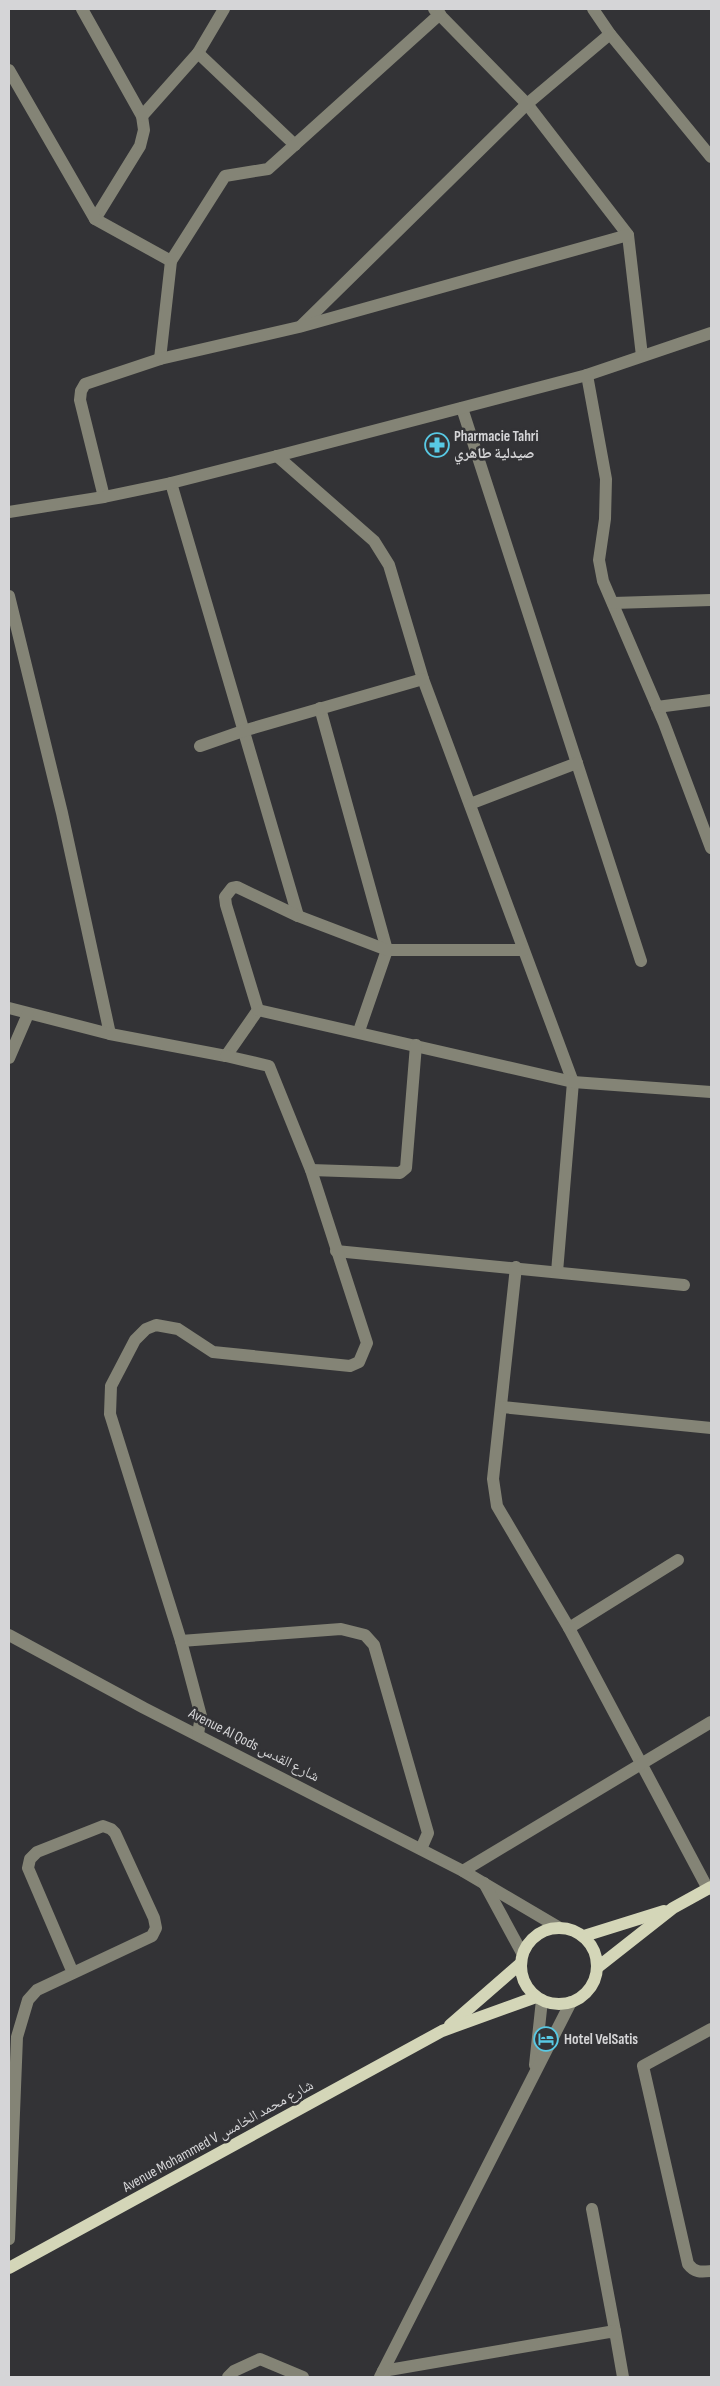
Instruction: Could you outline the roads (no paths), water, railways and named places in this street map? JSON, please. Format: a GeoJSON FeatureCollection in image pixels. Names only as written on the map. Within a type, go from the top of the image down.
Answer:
{"type":"FeatureCollection","features":[{"type":"Feature","properties":{"kind":"main road"},"geometry":{"type":"LineString","coordinates":[[598,1967],[673,1908],[710,1888]]}},
{"type":"Feature","properties":{"kind":"main road"},"geometry":{"type":"LineString","coordinates":[[584,1936],[673,1908]]}},
{"type":"Feature","properties":{"kind":"main road"},"geometry":{"type":"LineString","coordinates":[[558,1927],[572,1929],[584,1936],[594,1950],[598,1967],[596,1978],[590,1989],[581,1997],[571,2002],[551,2003],[539,1998],[524,1982],[521,1959],[528,1942],[536,1934],[558,1927]]}},
{"type":"Feature","properties":{"kind":"main road","name":"Avenue Mohammed V شارع محمد الخامس"},"geometry":{"type":"LineString","coordinates":[[442,2032],[521,1959]]}},
{"type":"Feature","properties":{"kind":"main road","name":"Avenue Mohammed V شارع محمد الخامس"},"geometry":{"type":"LineString","coordinates":[[9,2268],[442,2032],[539,1998]]}},
{"type":"Feature","properties":{"kind":"street"},"geometry":{"type":"LineString","coordinates":[[82,9],[142,116],[144,130],[140,146],[95,219]]}},
{"type":"Feature","properties":{"kind":"street"},"geometry":{"type":"LineString","coordinates":[[142,116],[198,53],[224,9]]}},
{"type":"Feature","properties":{"kind":"street"},"geometry":{"type":"LineString","coordinates":[[593,9],[610,34],[711,157]]}},
{"type":"Feature","properties":{"kind":"street"},"geometry":{"type":"LineString","coordinates":[[160,359],[171,260],[226,176],[268,169],[437,11],[527,104],[628,235],[642,356]]}},
{"type":"Feature","properties":{"kind":"street"},"geometry":{"type":"LineString","coordinates":[[299,327],[527,104],[610,34]]}},
{"type":"Feature","properties":{"kind":"street"},"geometry":{"type":"LineString","coordinates":[[198,53],[295,145]]}},
{"type":"Feature","properties":{"kind":"street"},"geometry":{"type":"LineString","coordinates":[[9,70],[95,219],[171,260]]}},
{"type":"Feature","properties":{"kind":"street"},"geometry":{"type":"LineString","coordinates":[[104,497],[80,400],[81,391],[85,384],[160,359],[299,327],[628,235]]}},
{"type":"Feature","properties":{"kind":"street"},"geometry":{"type":"LineString","coordinates":[[9,512],[104,497],[171,483],[587,375],[711,334]]}},
{"type":"Feature","properties":{"kind":"street"},"geometry":{"type":"LineString","coordinates":[[587,375],[606,479],[605,519],[599,560],[603,581],[657,707],[711,848]]}},
{"type":"Feature","properties":{"kind":"street"},"geometry":{"type":"LineString","coordinates":[[462,408],[641,961]]}},
{"type":"Feature","properties":{"kind":"street"},"geometry":{"type":"LineString","coordinates":[[277,456],[374,541],[389,565],[423,678],[573,1082],[557,1272]]}},
{"type":"Feature","properties":{"kind":"street"},"geometry":{"type":"LineString","coordinates":[[171,483],[298,916]]}},
{"type":"Feature","properties":{"kind":"street"},"geometry":{"type":"LineString","coordinates":[[9,596],[62,812],[110,1034]]}},
{"type":"Feature","properties":{"kind":"street"},"geometry":{"type":"LineString","coordinates":[[612,603],[711,600]]}},
{"type":"Feature","properties":{"kind":"street"},"geometry":{"type":"LineString","coordinates":[[200,746],[243,731],[423,678]]}},
{"type":"Feature","properties":{"kind":"street"},"geometry":{"type":"LineString","coordinates":[[657,707],[711,700]]}},
{"type":"Feature","properties":{"kind":"street"},"geometry":{"type":"LineString","coordinates":[[320,708],[386,950],[359,1031]]}},
{"type":"Feature","properties":{"kind":"street"},"geometry":{"type":"LineString","coordinates":[[470,804],[577,763]]}},
{"type":"Feature","properties":{"kind":"street"},"geometry":{"type":"LineString","coordinates":[[258,1010],[225,897],[232,888],[237,887],[298,916],[386,950],[523,950]]}},
{"type":"Feature","properties":{"kind":"street"},"geometry":{"type":"LineString","coordinates":[[9,1008],[110,1034],[269,1066],[312,1170],[336,1251],[367,1343],[358,1362],[350,1366],[212,1352],[178,1329],[156,1325],[146,1329],[135,1340],[111,1386],[110,1414],[181,1641],[201,1716],[198,1734]]}},
{"type":"Feature","properties":{"kind":"street"},"geometry":{"type":"LineString","coordinates":[[226,1056],[258,1010]]}},
{"type":"Feature","properties":{"kind":"street"},"geometry":{"type":"LineString","coordinates":[[258,1010],[359,1031],[573,1082],[711,1092]]}},
{"type":"Feature","properties":{"kind":"street"},"geometry":{"type":"LineString","coordinates":[[9,1058],[28,1014]]}},
{"type":"Feature","properties":{"kind":"street"},"geometry":{"type":"LineString","coordinates":[[312,1170],[400,1173],[406,1168],[416,1045]]}},
{"type":"Feature","properties":{"kind":"street"},"geometry":{"type":"LineString","coordinates":[[336,1251],[516,1267],[684,1285]]}},
{"type":"Feature","properties":{"kind":"street"},"geometry":{"type":"LineString","coordinates":[[516,1267],[493,1479],[497,1506],[569,1628],[641,1765],[710,1888]]}},
{"type":"Feature","properties":{"kind":"street"},"geometry":{"type":"LineString","coordinates":[[502,1407],[711,1428]]}},
{"type":"Feature","properties":{"kind":"street"},"geometry":{"type":"LineString","coordinates":[[569,1628],[678,1560]]}},
{"type":"Feature","properties":{"kind":"street"},"geometry":{"type":"LineString","coordinates":[[181,1641],[341,1629],[365,1635],[374,1645],[428,1833],[421,1849]]}},
{"type":"Feature","properties":{"kind":"street","name":"Avenue Al Qods شارع القدس"},"geometry":{"type":"LineString","coordinates":[[9,1635],[144,1708],[464,1871],[558,1927]]}},
{"type":"Feature","properties":{"kind":"street"},"geometry":{"type":"LineString","coordinates":[[464,1871],[711,1722]]}},
{"type":"Feature","properties":{"kind":"street"},"geometry":{"type":"LineString","coordinates":[[9,2239],[17,2037],[19,2023],[28,2000],[37,1990],[152,1936],[156,1928],[154,1918],[115,1833],[103,1826],[37,1852],[30,1859],[28,1868],[73,1973]]}},
{"type":"Feature","properties":{"kind":"street"},"geometry":{"type":"LineString","coordinates":[[484,1883],[521,1959]]}},
{"type":"Feature","properties":{"kind":"street"},"geometry":{"type":"LineString","coordinates":[[534,2073],[539,1998]]}},
{"type":"Feature","properties":{"kind":"street"},"geometry":{"type":"LineString","coordinates":[[382,2374],[571,2002]]}},
{"type":"Feature","properties":{"kind":"street"},"geometry":{"type":"LineString","coordinates":[[711,2029],[643,2066],[688,2264],[692,2270],[699,2272],[711,2271]]}},
{"type":"Feature","properties":{"kind":"street"},"geometry":{"type":"LineString","coordinates":[[592,2209],[623,2377]]}},
{"type":"Feature","properties":{"kind":"street"},"geometry":{"type":"LineString","coordinates":[[382,2374],[615,2331]]}},
{"type":"Feature","properties":{"kind":"street"},"geometry":{"type":"LineString","coordinates":[[228,2377],[234,2370],[260,2359],[304,2377]]}},
{"type":"Feature","properties":{"kind":"place","name":"Pharmacie Tahri صيدلية طاهري"},"geometry":{"type":"Point","coordinates":[437,445]}},
{"type":"Feature","properties":{"kind":"place","name":"Hotel VelSatis"},"geometry":{"type":"Point","coordinates":[546,2039]}}]}
